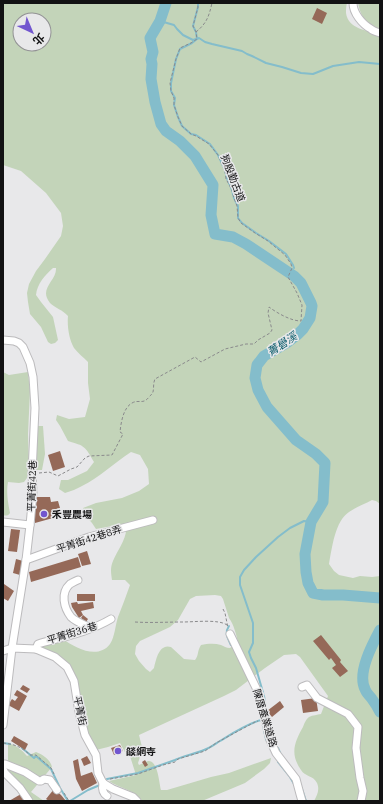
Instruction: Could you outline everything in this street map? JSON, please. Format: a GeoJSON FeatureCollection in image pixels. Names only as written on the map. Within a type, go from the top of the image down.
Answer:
{"type":"FeatureCollection","features":[{"type":"Feature","properties":{"kind":"street"},"geometry":{"type":"LineString","coordinates":[[353,3],[353,7],[362,21],[371,30],[380,33]]}},
{"type":"Feature","properties":{"kind":"street","name":"平菁街42巷"},"geometry":{"type":"LineString","coordinates":[[3,340],[14,341],[23,347],[30,363],[33,377],[35,408],[32,473],[33,493],[30,525],[12,648],[3,725]]}},
{"type":"Feature","properties":{"kind":"street","name":"平菁街42巷8弄"},"geometry":{"type":"LineString","coordinates":[[26,560],[89,537],[153,520]]}},
{"type":"Feature","properties":{"kind":"street"},"geometry":{"type":"LineString","coordinates":[[3,522],[30,525]]}},
{"type":"Feature","properties":{"kind":"street"},"geometry":{"type":"LineString","coordinates":[[78,580],[69,585],[65,593],[64,603],[71,616],[91,628]]}},
{"type":"Feature","properties":{"kind":"street","name":"平菁街36巷"},"geometry":{"type":"LineString","coordinates":[[36,649],[38,644],[99,626],[111,619]]}},
{"type":"Feature","properties":{"kind":"street","name":"陳厝產業道路"},"geometry":{"type":"LineString","coordinates":[[230,634],[259,694],[270,740],[276,753],[296,779],[302,801]]}},
{"type":"Feature","properties":{"kind":"street","name":"平菁街"},"geometry":{"type":"LineString","coordinates":[[3,651],[12,648],[36,649],[55,657],[67,667],[74,681],[79,712],[85,735],[96,755],[98,774],[103,783],[102,790],[104,795],[107,796]]}},
{"type":"Feature","properties":{"kind":"street"},"geometry":{"type":"LineString","coordinates":[[302,687],[307,684],[317,698],[348,714],[358,727],[356,748],[363,791],[361,801]]}},
{"type":"Feature","properties":{"kind":"street"},"geometry":{"type":"LineString","coordinates":[[3,764],[20,769],[39,781],[44,779],[50,780],[60,791]]}},
{"type":"Feature","properties":{"kind":"street"},"geometry":{"type":"LineString","coordinates":[[3,769],[20,788],[29,801]]}},
{"type":"Feature","properties":{"kind":"street"},"geometry":{"type":"LineString","coordinates":[[103,783],[113,789],[133,797],[137,801]]}},
{"type":"Feature","properties":{"kind":"path"},"geometry":{"type":"LineString","coordinates":[[197,3],[198,7],[193,26],[196,32],[208,19],[212,3]]}},
{"type":"Feature","properties":{"kind":"path","name":"狗殷勤古道"},"geometry":{"type":"LineString","coordinates":[[32,473],[49,472],[58,476],[77,467],[85,458],[89,456],[112,455],[124,434],[120,432],[126,409],[133,402],[145,401],[149,397],[153,392],[153,384],[155,379],[195,357],[201,362],[225,349],[246,344],[254,344],[272,330],[268,313],[269,307],[275,312],[296,321],[300,321],[302,305],[288,277],[292,264],[285,255],[268,241],[255,234],[241,223],[238,218],[237,206],[232,190],[226,179],[218,155],[209,144],[191,134],[182,126],[178,117],[170,83],[180,48],[197,39],[196,32]]}},
{"type":"Feature","properties":{"kind":"path"},"geometry":{"type":"LineString","coordinates":[[135,622],[153,623],[204,621],[224,622],[227,625],[223,609]]}},
{"type":"Feature","properties":{"kind":"path"},"geometry":{"type":"LineString","coordinates":[[103,783],[107,780],[138,774],[174,762],[178,759],[205,752],[216,743],[255,722],[265,720]]}},
{"type":"Feature","properties":{"kind":"path"},"geometry":{"type":"LineString","coordinates":[[3,743],[17,745],[30,755],[36,755],[51,768],[56,778]]}},
{"type":"Feature","properties":{"kind":"path"},"geometry":{"type":"LineString","coordinates":[[60,791],[69,801]]}},
{"type":"Feature","properties":{"kind":"green space"},"geometry":{"type":"Polygon","coordinates":[[[3,3],[347,3],[346,13],[350,22],[354,26],[380,35],[380,504],[372,500],[352,510],[344,516],[337,528],[329,564],[339,575],[353,578],[360,576],[380,576],[380,801],[314,801],[318,790],[317,783],[301,770],[295,759],[294,748],[306,720],[310,716],[321,714],[328,696],[300,657],[296,654],[284,655],[236,690],[139,735],[145,753],[140,757],[138,763],[139,765],[148,761],[154,764],[158,772],[161,790],[167,790],[229,773],[271,758],[270,763],[264,769],[245,783],[202,801],[142,801],[135,794],[109,781],[136,775],[129,753],[126,754],[120,743],[96,750],[86,727],[70,666],[61,657],[40,646],[63,639],[80,649],[93,652],[105,649],[112,641],[118,617],[130,585],[125,580],[112,580],[111,573],[114,558],[125,537],[126,528],[123,524],[96,529],[84,514],[83,508],[96,503],[122,498],[139,491],[149,484],[148,469],[140,455],[131,452],[80,487],[65,493],[59,489],[61,480],[68,480],[87,471],[94,462],[84,447],[68,441],[56,420],[57,415],[69,419],[85,417],[90,399],[88,362],[72,344],[69,332],[68,316],[52,305],[47,298],[47,289],[56,273],[56,268],[53,268],[42,280],[36,295],[53,317],[58,340],[55,343],[51,344],[48,342],[41,327],[30,314],[27,293],[29,284],[36,271],[61,236],[63,226],[61,213],[46,193],[21,171],[3,165],[3,3]],[[196,596],[190,599],[178,620],[170,627],[140,641],[136,646],[135,654],[146,669],[150,672],[154,668],[159,653],[164,647],[167,646],[171,647],[184,659],[195,660],[201,645],[216,644],[230,648],[238,642],[235,630],[221,596],[196,596]]]}},
{"type":"Feature","properties":{"kind":"green space"},"geometry":{"type":"Polygon","coordinates":[[[358,3],[380,3],[380,29],[371,25],[365,19],[361,13],[358,3]]]}},
{"type":"Feature","properties":{"kind":"green space"},"geometry":{"type":"Polygon","coordinates":[[[3,372],[9,375],[28,372],[30,391],[28,434],[29,465],[27,478],[24,482],[8,482],[7,494],[10,513],[6,516],[3,515],[3,372]]]}},
{"type":"Feature","properties":{"kind":"green space"},"geometry":{"type":"Polygon","coordinates":[[[37,426],[43,426],[45,454],[42,470],[36,470],[37,426]]]}},
{"type":"Feature","properties":{"kind":"green space"},"geometry":{"type":"Polygon","coordinates":[[[11,744],[20,749],[27,756],[36,752],[44,756],[50,762],[52,767],[31,792],[44,801],[32,801],[8,772],[8,745],[11,744]]]}},
{"type":"Feature","properties":{"kind":"building"},"geometry":{"type":"Polygon","coordinates":[[[317,8],[327,13],[322,24],[312,19],[317,8]]]}},
{"type":"Feature","properties":{"kind":"building"},"geometry":{"type":"Polygon","coordinates":[[[60,451],[65,467],[53,471],[48,455],[60,451]]]}},
{"type":"Feature","properties":{"kind":"building","name":"禾豐農場"},"geometry":{"type":"Polygon","coordinates":[[[35,497],[50,497],[51,502],[58,501],[60,508],[53,510],[53,518],[35,523],[35,497]]]}},
{"type":"Feature","properties":{"kind":"building"},"geometry":{"type":"Polygon","coordinates":[[[11,529],[20,530],[17,552],[8,551],[11,529]]]}},
{"type":"Feature","properties":{"kind":"building"},"geometry":{"type":"Polygon","coordinates":[[[87,551],[91,564],[82,566],[78,554],[87,551]]]}},
{"type":"Feature","properties":{"kind":"building"},"geometry":{"type":"Polygon","coordinates":[[[78,557],[81,567],[31,582],[29,572],[78,557]]]}},
{"type":"Feature","properties":{"kind":"building"},"geometry":{"type":"Polygon","coordinates":[[[16,559],[23,561],[20,575],[13,573],[16,559]]]}},
{"type":"Feature","properties":{"kind":"building"},"geometry":{"type":"Polygon","coordinates":[[[4,584],[14,591],[8,601],[3,598],[4,584]]]}},
{"type":"Feature","properties":{"kind":"building"},"geometry":{"type":"Polygon","coordinates":[[[77,594],[95,594],[95,601],[77,601],[77,594]]]}},
{"type":"Feature","properties":{"kind":"building"},"geometry":{"type":"Polygon","coordinates":[[[77,602],[78,604],[93,602],[94,608],[81,611],[83,615],[79,618],[71,603],[77,602]]]}},
{"type":"Feature","properties":{"kind":"building"},"geometry":{"type":"Polygon","coordinates":[[[83,615],[88,619],[86,622],[81,618],[83,615]]]}},
{"type":"Feature","properties":{"kind":"building"},"geometry":{"type":"Polygon","coordinates":[[[321,635],[348,671],[340,677],[332,668],[336,665],[331,658],[329,660],[313,641],[321,635]]]}},
{"type":"Feature","properties":{"kind":"building"},"geometry":{"type":"Polygon","coordinates":[[[23,685],[30,689],[27,693],[20,689],[23,685]]]}},
{"type":"Feature","properties":{"kind":"building"},"geometry":{"type":"Polygon","coordinates":[[[17,690],[27,696],[19,711],[8,705],[12,699],[15,701],[18,697],[14,695],[17,690]]]}},
{"type":"Feature","properties":{"kind":"building"},"geometry":{"type":"Polygon","coordinates":[[[316,698],[318,711],[303,713],[301,700],[316,698]]]}},
{"type":"Feature","properties":{"kind":"building"},"geometry":{"type":"Polygon","coordinates":[[[280,701],[284,707],[272,717],[267,711],[280,701]]]}},
{"type":"Feature","properties":{"kind":"building"},"geometry":{"type":"Polygon","coordinates":[[[14,736],[28,744],[25,750],[11,741],[14,736]]]}},
{"type":"Feature","properties":{"kind":"building"},"geometry":{"type":"Polygon","coordinates":[[[120,745],[123,751],[114,755],[111,748],[120,745]]]}},
{"type":"Feature","properties":{"kind":"building"},"geometry":{"type":"Polygon","coordinates":[[[87,756],[91,763],[84,766],[81,759],[87,756]]]}},
{"type":"Feature","properties":{"kind":"building"},"geometry":{"type":"Polygon","coordinates":[[[78,759],[81,776],[92,772],[97,783],[82,791],[76,779],[73,761],[78,759]]]}},
{"type":"Feature","properties":{"kind":"building"},"geometry":{"type":"Polygon","coordinates":[[[145,760],[148,765],[145,767],[142,762],[145,760]]]}},
{"type":"Feature","properties":{"kind":"building"},"geometry":{"type":"Polygon","coordinates":[[[54,789],[66,801],[49,801],[46,799],[54,789]]]}},
{"type":"Feature","properties":{"kind":"building"},"geometry":{"type":"Polygon","coordinates":[[[21,794],[25,801],[9,801],[21,794]]]}},
{"type":"Feature","properties":{"kind":"waterway","name":"菁礐溪"},"geometry":{"type":"LineString","coordinates":[[166,3],[160,21],[150,38],[153,52],[151,59],[151,79],[161,124],[166,131],[180,141],[195,156],[213,185],[211,215],[215,234],[233,237],[294,276],[301,283],[312,306],[310,318],[303,329],[288,342],[264,356],[257,365],[255,378],[258,390],[267,407],[296,440],[316,454],[325,463],[323,502],[311,522],[305,554],[308,583],[313,593],[323,595],[380,598]]}},
{"type":"Feature","properties":{"kind":"waterway"},"geometry":{"type":"LineString","coordinates":[[198,3],[193,26],[197,39],[180,49],[176,59],[171,83],[171,91],[175,98],[174,105],[178,117],[182,126],[191,134],[196,135],[210,144],[218,155],[238,206],[238,218],[242,223],[286,254],[294,268]]}},
{"type":"Feature","properties":{"kind":"waterway"},"geometry":{"type":"LineString","coordinates":[[160,21],[174,25],[183,35],[193,40],[196,39]]}},
{"type":"Feature","properties":{"kind":"waterway"},"geometry":{"type":"LineString","coordinates":[[197,39],[199,38],[205,42],[242,51],[266,63],[301,73],[313,74],[333,66],[359,62],[380,64]]}},
{"type":"Feature","properties":{"kind":"waterway","name":"菁礐溪"},"geometry":{"type":"LineString","coordinates":[[296,273],[301,283]]}},
{"type":"Feature","properties":{"kind":"waterway"},"geometry":{"type":"LineString","coordinates":[[266,709],[256,668],[249,652],[253,643],[253,623],[240,585],[240,577],[244,570],[256,557],[278,537],[290,528],[304,521],[311,522]]}},
{"type":"Feature","properties":{"kind":"waterway"},"geometry":{"type":"LineString","coordinates":[[229,626],[227,633],[231,645]]}},
{"type":"Feature","properties":{"kind":"waterway","name":"菁礐溪"},"geometry":{"type":"LineString","coordinates":[[380,630],[366,659],[363,675],[363,682],[367,693],[380,712]]}},
{"type":"Feature","properties":{"kind":"waterway"},"geometry":{"type":"LineString","coordinates":[[259,709],[267,741]]}},
{"type":"Feature","properties":{"kind":"waterway"},"geometry":{"type":"LineString","coordinates":[[107,779],[138,773],[200,751],[210,747],[245,726],[261,720]]}},
{"type":"Feature","properties":{"kind":"waterway"},"geometry":{"type":"LineString","coordinates":[[3,743],[10,744]]}},
{"type":"Feature","properties":{"kind":"waterway"},"geometry":{"type":"LineString","coordinates":[[22,748],[34,758],[36,756],[51,769],[68,801]]}},
{"type":"Feature","properties":{"kind":"waterway"},"geometry":{"type":"LineString","coordinates":[[278,748],[281,755]]}},
{"type":"Feature","properties":{"kind":"waterway"},"geometry":{"type":"LineString","coordinates":[[278,762],[294,784]]}},
{"type":"Feature","properties":{"kind":"waterway"},"geometry":{"type":"LineString","coordinates":[[70,801],[88,790],[100,785]]}},
{"type":"Feature","properties":{"kind":"waterway"},"geometry":{"type":"LineString","coordinates":[[302,789],[306,801]]}},
{"type":"Feature","properties":{"kind":"place","name":"禾豐農場"},"geometry":{"type":"Point","coordinates":[44,514]}},
{"type":"Feature","properties":{"kind":"place","name":"燄網寺"},"geometry":{"type":"Point","coordinates":[118,751]}}]}
